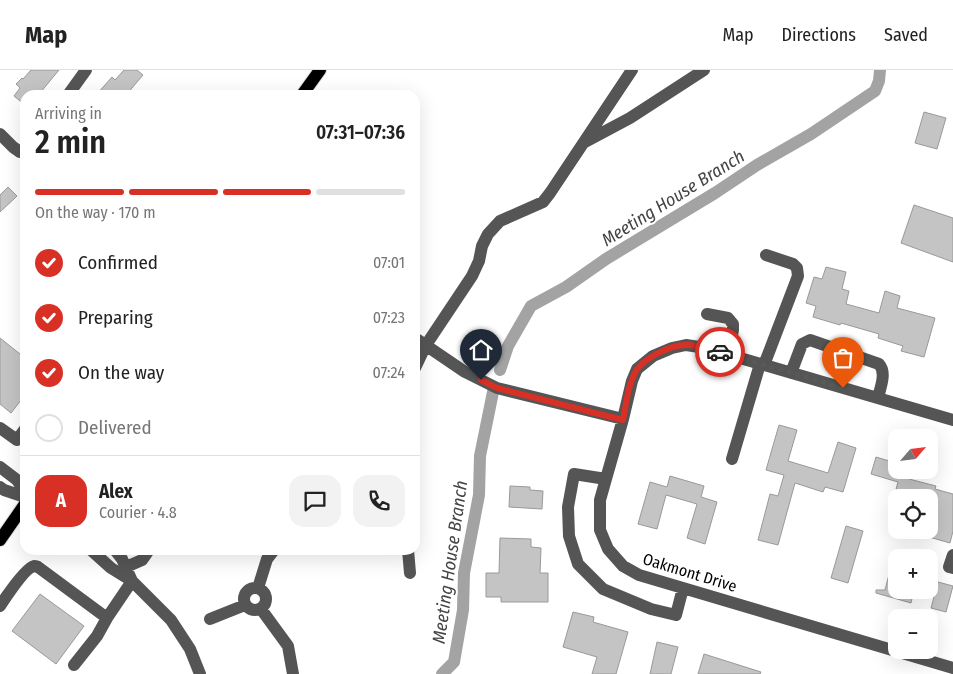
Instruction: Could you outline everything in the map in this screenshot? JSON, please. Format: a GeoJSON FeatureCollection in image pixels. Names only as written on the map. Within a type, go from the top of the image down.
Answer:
{"type":"FeatureCollection","features":[{"type":"Feature","properties":{"kind":"main road"},"geometry":{"type":"LineString","coordinates":[[306,90],[320,70]]}},
{"type":"Feature","properties":{"kind":"main road"},"geometry":{"type":"LineString","coordinates":[[0,540],[20,511]]}},
{"type":"Feature","properties":{"kind":"street"},"geometry":{"type":"LineString","coordinates":[[72,90],[86,70]]}},
{"type":"Feature","properties":{"kind":"street"},"geometry":{"type":"LineString","coordinates":[[623,420],[497,388],[465,372],[420,342],[472,276],[488,234],[508,216],[543,202],[632,70]]}},
{"type":"Feature","properties":{"kind":"street"},"geometry":{"type":"LineString","coordinates":[[583,144],[630,118],[704,70]]}},
{"type":"Feature","properties":{"kind":"street"},"geometry":{"type":"LineString","coordinates":[[0,134],[20,152]]}},
{"type":"Feature","properties":{"kind":"street"},"geometry":{"type":"LineString","coordinates":[[732,460],[762,364],[798,276],[797,268],[793,264],[766,255]]}},
{"type":"Feature","properties":{"kind":"street"},"geometry":{"type":"LineString","coordinates":[[707,314],[728,318],[734,324],[728,354]]}},
{"type":"Feature","properties":{"kind":"street"},"geometry":{"type":"LineString","coordinates":[[791,373],[802,344],[810,340],[879,364],[883,372],[878,398]]}},
{"type":"Feature","properties":{"kind":"street","name":"Oakmont Drive"},"geometry":{"type":"LineString","coordinates":[[953,420],[706,348],[686,345],[672,348],[653,356],[637,369],[634,375],[600,500],[600,530],[608,549],[623,566],[639,575],[953,668]]}},
{"type":"Feature","properties":{"kind":"street"},"geometry":{"type":"LineString","coordinates":[[0,428],[17,440],[20,436]]}},
{"type":"Feature","properties":{"kind":"street"},"geometry":{"type":"LineString","coordinates":[[0,467],[20,484]]}},
{"type":"Feature","properties":{"kind":"street"},"geometry":{"type":"LineString","coordinates":[[606,479],[574,474],[568,507],[569,536],[578,564],[603,589],[651,610],[676,615],[683,588]]}},
{"type":"Feature","properties":{"kind":"street"},"geometry":{"type":"LineString","coordinates":[[0,487],[20,495]]}},
{"type":"Feature","properties":{"kind":"street"},"geometry":{"type":"LineString","coordinates":[[97,555],[111,568],[132,581],[171,620],[190,649],[200,674]]}},
{"type":"Feature","properties":{"kind":"street"},"geometry":{"type":"LineString","coordinates":[[119,555],[132,581]]}},
{"type":"Feature","properties":{"kind":"street"},"geometry":{"type":"LineString","coordinates":[[126,567],[142,560],[146,555]]}},
{"type":"Feature","properties":{"kind":"street"},"geometry":{"type":"LineString","coordinates":[[258,588],[271,555]]}},
{"type":"Feature","properties":{"kind":"street"},"geometry":{"type":"LineString","coordinates":[[408,555],[410,573]]}},
{"type":"Feature","properties":{"kind":"street"},"geometry":{"type":"LineString","coordinates":[[953,555],[950,567],[953,568]]}},
{"type":"Feature","properties":{"kind":"street"},"geometry":{"type":"LineString","coordinates":[[0,606],[23,574],[35,566],[107,618]]}},
{"type":"Feature","properties":{"kind":"street"},"geometry":{"type":"LineString","coordinates":[[74,665],[97,636],[132,581]]}},
{"type":"Feature","properties":{"kind":"street"},"geometry":{"type":"LineString","coordinates":[[258,588],[265,593],[266,602],[261,609],[252,610],[245,605],[244,596],[249,589],[258,588]]}},
{"type":"Feature","properties":{"kind":"street"},"geometry":{"type":"LineString","coordinates":[[210,619],[245,605]]}},
{"type":"Feature","properties":{"kind":"street"},"geometry":{"type":"LineString","coordinates":[[261,609],[288,646],[293,674]]}},
{"type":"Feature","properties":{"kind":"building"},"geometry":{"type":"Polygon","coordinates":[[[31,70],[59,70],[42,90],[20,90],[20,101],[14,96],[20,88],[16,84],[31,70]]]}},
{"type":"Feature","properties":{"kind":"building"},"geometry":{"type":"Polygon","coordinates":[[[124,70],[137,70],[143,75],[130,90],[100,90],[112,77],[115,80],[124,70]]]}},
{"type":"Feature","properties":{"kind":"building"},"geometry":{"type":"Polygon","coordinates":[[[924,112],[946,118],[937,149],[915,143],[924,112]]]}},
{"type":"Feature","properties":{"kind":"building"},"geometry":{"type":"Polygon","coordinates":[[[8,187],[17,196],[0,212],[0,195],[8,187]]]}},
{"type":"Feature","properties":{"kind":"building"},"geometry":{"type":"Polygon","coordinates":[[[914,205],[953,218],[953,262],[901,243],[914,205]]]}},
{"type":"Feature","properties":{"kind":"building"},"geometry":{"type":"Polygon","coordinates":[[[826,267],[846,272],[842,289],[849,291],[846,304],[879,313],[885,291],[900,296],[897,308],[935,318],[924,357],[901,351],[903,346],[878,338],[879,334],[813,317],[816,306],[806,303],[814,277],[822,279],[826,267]]]}},
{"type":"Feature","properties":{"kind":"building"},"geometry":{"type":"Polygon","coordinates":[[[0,338],[20,354],[20,401],[11,413],[0,404],[0,338]]]}},
{"type":"Feature","properties":{"kind":"building"},"geometry":{"type":"Polygon","coordinates":[[[779,425],[797,430],[788,461],[828,473],[838,442],[856,448],[843,492],[825,487],[823,492],[795,483],[778,545],[758,540],[770,494],[778,496],[784,475],[766,470],[779,425]]]}},
{"type":"Feature","properties":{"kind":"building"},"geometry":{"type":"Polygon","coordinates":[[[876,457],[888,461],[888,479],[909,479],[936,486],[935,489],[896,489],[898,482],[871,474],[876,457]]]}},
{"type":"Feature","properties":{"kind":"building"},"geometry":{"type":"Polygon","coordinates":[[[670,476],[704,486],[701,497],[717,502],[705,544],[687,538],[697,504],[666,495],[657,529],[638,524],[650,482],[667,487],[670,476]]]}},
{"type":"Feature","properties":{"kind":"building"},"geometry":{"type":"Polygon","coordinates":[[[510,486],[530,487],[530,490],[543,491],[542,509],[509,507],[510,486]]]}},
{"type":"Feature","properties":{"kind":"building"},"geometry":{"type":"Polygon","coordinates":[[[938,490],[953,494],[953,531],[950,543],[936,539],[938,539],[938,490]]]}},
{"type":"Feature","properties":{"kind":"building"},"geometry":{"type":"Polygon","coordinates":[[[846,526],[863,531],[848,583],[831,578],[846,526]]]}},
{"type":"Feature","properties":{"kind":"building"},"geometry":{"type":"Polygon","coordinates":[[[500,538],[531,539],[531,547],[541,548],[540,573],[548,573],[548,602],[501,602],[501,597],[486,597],[486,573],[499,573],[500,538]]]}},
{"type":"Feature","properties":{"kind":"building"},"geometry":{"type":"Polygon","coordinates":[[[888,578],[888,596],[876,593],[876,590],[885,590],[888,578]]]}},
{"type":"Feature","properties":{"kind":"building"},"geometry":{"type":"Polygon","coordinates":[[[938,582],[953,586],[946,612],[931,608],[933,599],[938,599],[938,582]]]}},
{"type":"Feature","properties":{"kind":"building"},"geometry":{"type":"Polygon","coordinates":[[[40,594],[84,626],[56,664],[12,631],[40,594]]]}},
{"type":"Feature","properties":{"kind":"building"},"geometry":{"type":"Polygon","coordinates":[[[897,599],[912,599],[911,603],[897,599]]]}},
{"type":"Feature","properties":{"kind":"building"},"geometry":{"type":"Polygon","coordinates":[[[573,612],[594,617],[593,622],[628,632],[616,674],[592,674],[597,657],[563,647],[573,612]]]}},
{"type":"Feature","properties":{"kind":"building"},"geometry":{"type":"Polygon","coordinates":[[[657,642],[678,647],[671,674],[650,674],[657,642]]]}},
{"type":"Feature","properties":{"kind":"building"},"geometry":{"type":"Polygon","coordinates":[[[704,654],[761,672],[760,674],[698,674],[704,654]]]}},
{"type":"Feature","properties":{"kind":"waterway","name":"Meeting House Branch"},"geometry":{"type":"LineString","coordinates":[[500,370],[508,346],[531,306],[566,287],[606,259],[715,193],[757,165],[811,134],[875,91],[879,81],[880,70]]}},
{"type":"Feature","properties":{"kind":"waterway","name":"Meeting House Branch"},"geometry":{"type":"LineString","coordinates":[[442,674],[454,662],[463,610],[464,573],[479,495],[480,456],[493,392]]}},
{"type":"Feature","properties":{"kind":"way so far"},"geometry":{"type":"LineString","coordinates":[[720,352],[843,388]]}},
{"type":"Feature","properties":{"kind":"route"},"geometry":{"type":"LineString","coordinates":[[481,380],[497,388],[623,420],[632,381],[637,369],[653,356],[672,348],[686,345],[720,352]]}}]}
